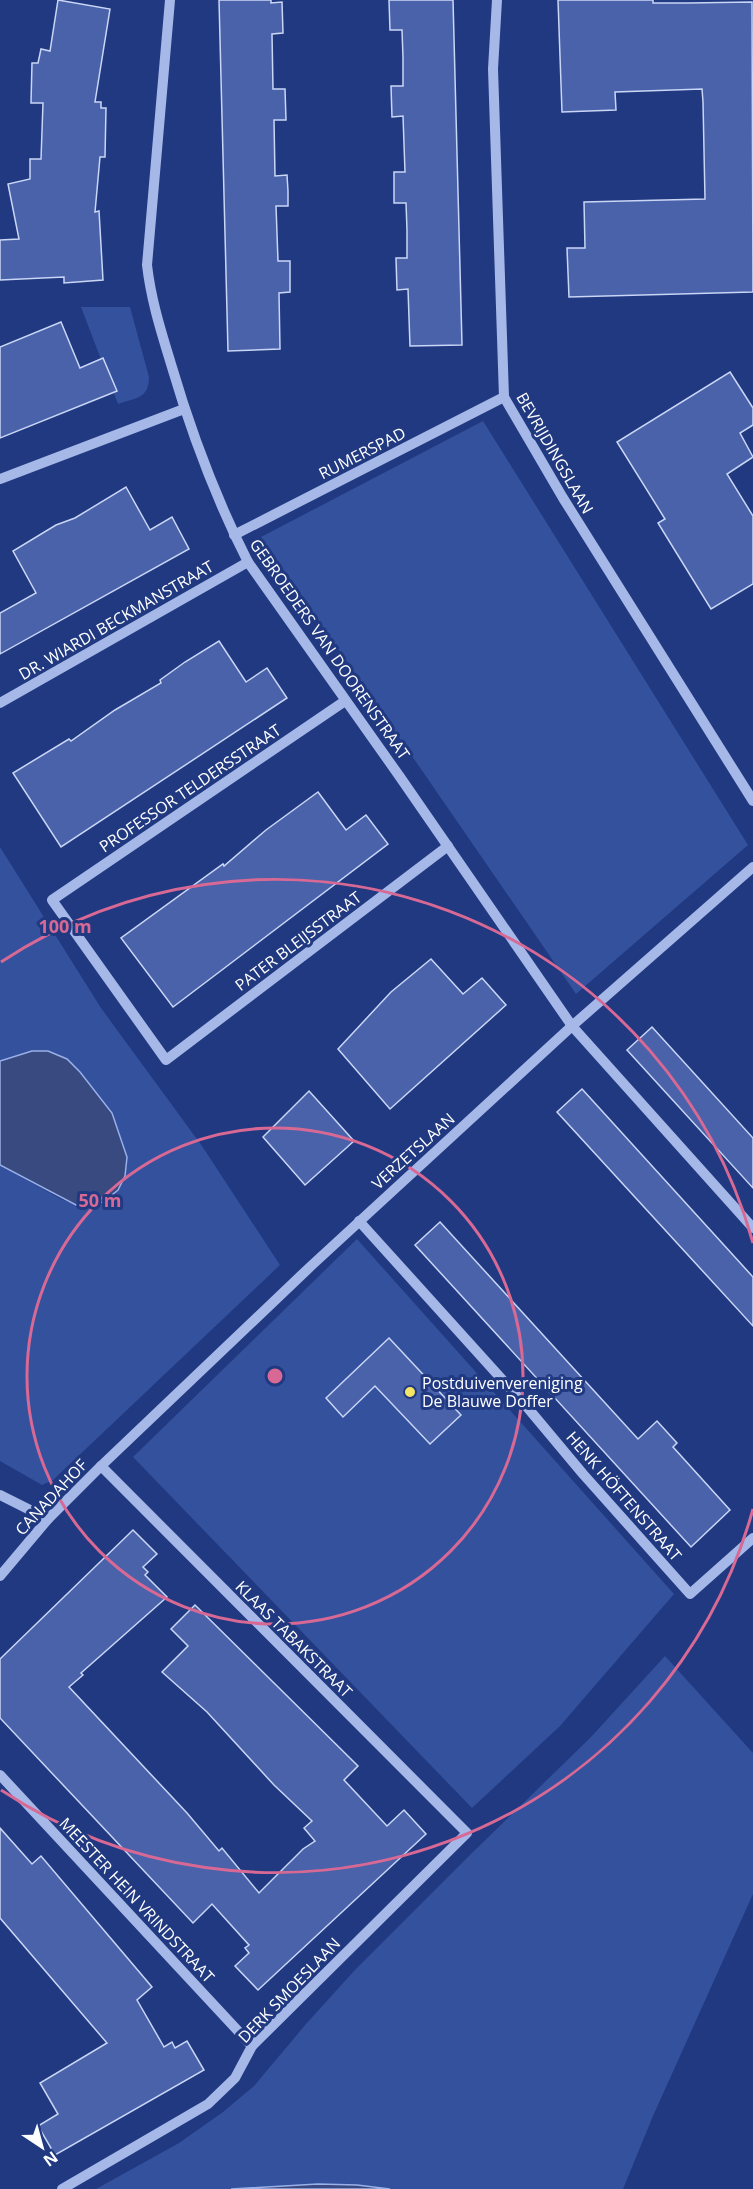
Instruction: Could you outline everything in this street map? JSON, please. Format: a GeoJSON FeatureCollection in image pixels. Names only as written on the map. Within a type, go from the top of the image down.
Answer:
{"type":"FeatureCollection","features":[{"type":"Feature","properties":{"kind":"street","name":"GEBROEDERS VAN DOORENSTRAAT"},"geometry":{"type":"LineString","coordinates":[[170,0],[147,265],[151,297],[184,409],[234,535],[248,562],[572,1026],[753,1228]]}},
{"type":"Feature","properties":{"kind":"street","name":"BEVRIJDINGSLAAN"},"geometry":{"type":"LineString","coordinates":[[497,0],[493,69],[504,397],[563,498],[753,801]]}},
{"type":"Feature","properties":{"kind":"street","name":"RUMERSPAD"},"geometry":{"type":"LineString","coordinates":[[234,535],[504,397]]}},
{"type":"Feature","properties":{"kind":"street"},"geometry":{"type":"LineString","coordinates":[[0,479],[184,409]]}},
{"type":"Feature","properties":{"kind":"street","name":"DR. WIARDI BECKMANSTRAAT"},"geometry":{"type":"LineString","coordinates":[[0,703],[248,562]]}},
{"type":"Feature","properties":{"kind":"street","name":"PROFESSOR TELDERSSTRAAT"},"geometry":{"type":"LineString","coordinates":[[166,1060],[52,900],[345,701]]}},
{"type":"Feature","properties":{"kind":"street","name":"PATER BLEIJSSTRAAT"},"geometry":{"type":"LineString","coordinates":[[166,1060],[448,846]]}},
{"type":"Feature","properties":{"kind":"street","name":"VERZETSLAAN"},"geometry":{"type":"LineString","coordinates":[[101,1466],[359,1221],[572,1026],[753,867]]}},
{"type":"Feature","properties":{"kind":"street","name":"HENK HÖFTENSTRAAT"},"geometry":{"type":"LineString","coordinates":[[359,1221],[527,1407],[583,1474],[690,1594],[753,1538]]}},
{"type":"Feature","properties":{"kind":"street","name":"CANADAHOF"},"geometry":{"type":"LineString","coordinates":[[0,1576],[48,1519],[101,1466]]}},
{"type":"Feature","properties":{"kind":"street","name":"KLAAS TABAKSTRAAT"},"geometry":{"type":"LineString","coordinates":[[101,1466],[466,1833]]}},
{"type":"Feature","properties":{"kind":"street"},"geometry":{"type":"LineString","coordinates":[[0,1495],[48,1519]]}},
{"type":"Feature","properties":{"kind":"street","name":"MEESTER HEIN VRINDSTRAAT"},"geometry":{"type":"LineString","coordinates":[[0,1775],[252,2046]]}},
{"type":"Feature","properties":{"kind":"street","name":"DERK SMOESLAAN"},"geometry":{"type":"LineString","coordinates":[[62,2189],[208,2104],[236,2078],[252,2046],[466,1833]]}},
{"type":"Feature","properties":{"kind":"shaded area"},"geometry":{"type":"Polygon","coordinates":[[[81,307],[130,307],[149,377],[144,394],[118,404],[81,307]]]}},
{"type":"Feature","properties":{"kind":"shaded area"},"geometry":{"type":"Polygon","coordinates":[[[483,421],[748,845],[576,994],[261,537],[483,421]]]}},
{"type":"Feature","properties":{"kind":"shaded area"},"geometry":{"type":"Polygon","coordinates":[[[0,847],[101,1008],[202,1146],[280,1265],[53,1480],[42,1485],[0,1461],[0,1165],[76,1205],[6,1060],[0,1061],[0,847]]]}},
{"type":"Feature","properties":{"kind":"shaded area"},"geometry":{"type":"Polygon","coordinates":[[[32,1051],[48,1051],[67,1059],[112,1113],[127,1157],[125,1176],[118,1190],[103,1202],[76,1205],[0,1165],[0,1061],[32,1051]]]}},
{"type":"Feature","properties":{"kind":"shaded area"},"geometry":{"type":"Polygon","coordinates":[[[357,1239],[674,1594],[560,1726],[472,1808],[133,1457],[357,1239]]]}},
{"type":"Feature","properties":{"kind":"shaded area"},"geometry":{"type":"Polygon","coordinates":[[[665,1656],[753,1753],[753,1894],[653,2116],[623,2189],[390,2189],[330,2185],[230,2189],[96,2189],[179,2143],[223,2112],[254,2086],[354,1971],[591,1737],[665,1656]]]}},
{"type":"Feature","properties":{"kind":"shaded area"},"geometry":{"type":"Polygon","coordinates":[[[318,2184],[390,2189],[231,2189],[318,2184]]]}},
{"type":"Feature","properties":{"kind":"building"},"geometry":{"type":"Polygon","coordinates":[[[58,0],[110,9],[95,102],[101,102],[101,108],[106,108],[105,157],[100,157],[95,212],[99,211],[103,280],[64,283],[64,277],[0,280],[0,240],[19,239],[8,184],[30,179],[30,159],[41,159],[43,103],[31,103],[32,63],[38,63],[41,49],[50,51],[58,0]]]}},
{"type":"Feature","properties":{"kind":"building"},"geometry":{"type":"Polygon","coordinates":[[[219,0],[282,2],[283,33],[272,34],[273,89],[285,89],[286,120],[274,120],[275,176],[287,175],[288,191],[288,206],[276,206],[278,261],[290,261],[290,292],[279,293],[280,349],[228,351],[219,0]]]}},
{"type":"Feature","properties":{"kind":"building"},"geometry":{"type":"Polygon","coordinates":[[[389,0],[453,0],[462,345],[410,346],[408,289],[397,290],[396,258],[407,258],[407,230],[406,203],[394,203],[394,172],[405,172],[403,116],[392,117],[391,86],[403,86],[403,58],[402,30],[390,30],[389,0]]]}},
{"type":"Feature","properties":{"kind":"building"},"geometry":{"type":"Polygon","coordinates":[[[558,0],[653,0],[653,3],[752,2],[753,292],[569,297],[567,248],[585,248],[584,202],[705,199],[703,102],[702,89],[615,92],[616,110],[562,112],[558,0]]]}},
{"type":"Feature","properties":{"kind":"building"},"geometry":{"type":"Polygon","coordinates":[[[61,322],[80,368],[103,358],[117,391],[0,438],[0,347],[61,322]]]}},
{"type":"Feature","properties":{"kind":"building"},"geometry":{"type":"Polygon","coordinates":[[[730,372],[753,408],[753,425],[740,433],[753,457],[727,474],[753,516],[753,584],[711,609],[658,523],[665,519],[617,442],[730,372]]]}},
{"type":"Feature","properties":{"kind":"building"},"geometry":{"type":"Polygon","coordinates":[[[126,487],[150,530],[172,517],[189,549],[0,654],[0,613],[36,593],[13,551],[56,525],[75,518],[126,487]]]}},
{"type":"Feature","properties":{"kind":"building"},"geometry":{"type":"Polygon","coordinates":[[[219,641],[246,682],[267,668],[287,698],[61,847],[13,773],[69,739],[71,741],[115,710],[161,683],[160,680],[219,641]]]}},
{"type":"Feature","properties":{"kind":"building"},"geometry":{"type":"Polygon","coordinates":[[[318,792],[346,830],[366,815],[388,844],[173,1007],[121,938],[223,864],[224,866],[266,830],[318,792]]]}},
{"type":"Feature","properties":{"kind":"building"},"geometry":{"type":"Polygon","coordinates":[[[431,959],[463,994],[482,978],[506,1005],[390,1109],[338,1049],[391,992],[431,959]]]}},
{"type":"Feature","properties":{"kind":"building"},"geometry":{"type":"Polygon","coordinates":[[[652,1027],[753,1138],[753,1188],[627,1050],[652,1027]]]}},
{"type":"Feature","properties":{"kind":"building"},"geometry":{"type":"Polygon","coordinates":[[[582,1089],[753,1277],[753,1326],[557,1112],[582,1089]]]}},
{"type":"Feature","properties":{"kind":"building"},"geometry":{"type":"Polygon","coordinates":[[[309,1091],[354,1141],[305,1185],[263,1137],[309,1091]]]}},
{"type":"Feature","properties":{"kind":"building"},"geometry":{"type":"Polygon","coordinates":[[[440,1222],[638,1439],[657,1421],[677,1443],[673,1447],[730,1510],[691,1547],[415,1245],[440,1222]]]}},
{"type":"Feature","properties":{"kind":"building","name":"Postduivenvereniging De Blauwe Doffer"},"geometry":{"type":"Polygon","coordinates":[[[389,1338],[461,1415],[430,1444],[375,1386],[343,1417],[326,1398],[389,1338]]]}},
{"type":"Feature","properties":{"kind":"building"},"geometry":{"type":"Polygon","coordinates":[[[133,1530],[157,1554],[143,1567],[148,1572],[145,1575],[167,1597],[81,1673],[83,1675],[69,1687],[187,1813],[219,1851],[222,1848],[259,1893],[303,1849],[315,1841],[304,1828],[312,1821],[274,1785],[207,1712],[162,1672],[188,1646],[171,1629],[195,1605],[358,1766],[344,1780],[387,1826],[404,1810],[426,1834],[258,1990],[235,1966],[249,1953],[245,1948],[249,1945],[212,1904],[193,1923],[0,1718],[0,1659],[133,1530]]]}},
{"type":"Feature","properties":{"kind":"building"},"geometry":{"type":"Polygon","coordinates":[[[0,1828],[32,1864],[41,1856],[152,1987],[137,2000],[164,2047],[172,2042],[175,2048],[187,2041],[204,2070],[55,2155],[38,2126],[58,2114],[40,2083],[107,2043],[0,1918],[0,1828]]]}},
{"type":"Feature","properties":{"kind":"place","name":"Postduivenvereniging De Blauwe Doffer"},"geometry":{"type":"Point","coordinates":[410,1392]}}]}
